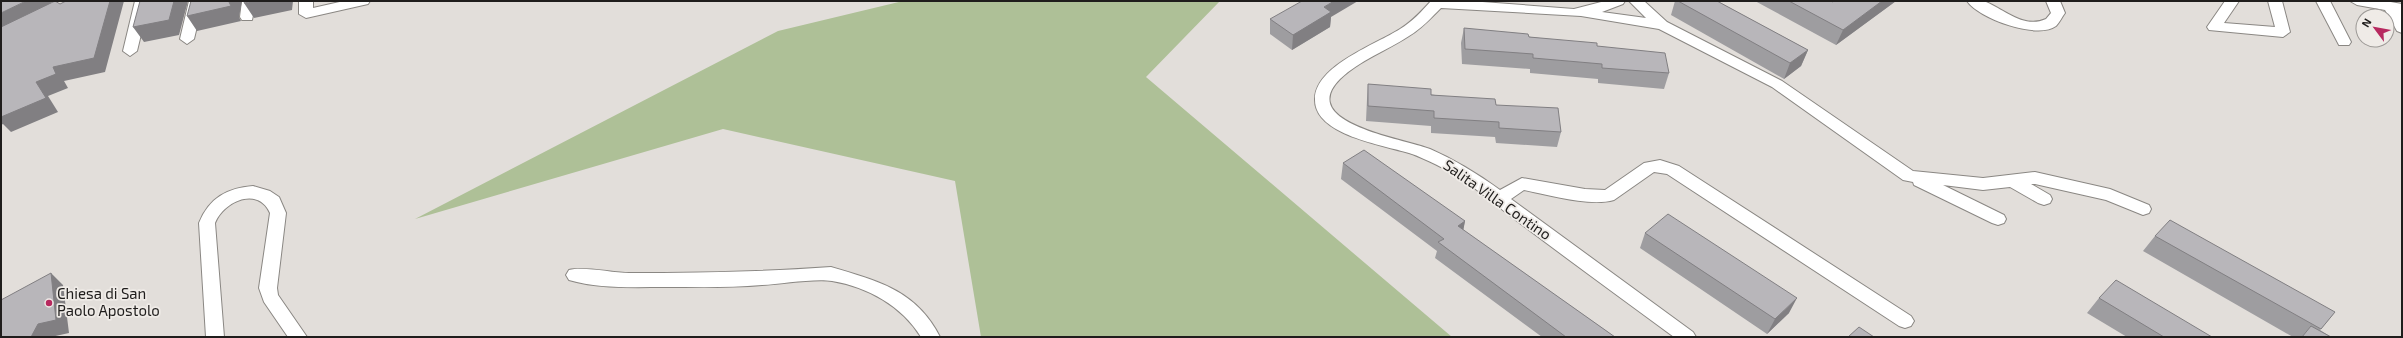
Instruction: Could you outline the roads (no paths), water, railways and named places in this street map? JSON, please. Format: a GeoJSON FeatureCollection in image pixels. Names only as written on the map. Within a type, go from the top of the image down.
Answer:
{"type":"FeatureCollection","features":[{"type":"Feature","properties":{"kind":"street"},"geometry":{"type":"LineString","coordinates":[[130,51],[142,1]]}},
{"type":"Feature","properties":{"kind":"street"},"geometry":{"type":"LineString","coordinates":[[187,39],[196,1]]}},
{"type":"Feature","properties":{"kind":"street"},"geometry":{"type":"LineString","coordinates":[[247,17],[249,1]]}},
{"type":"Feature","properties":{"kind":"street"},"geometry":{"type":"LineString","coordinates":[[306,7],[364,1]]}},
{"type":"Feature","properties":{"kind":"street","name":"Salita Villa Contino"},"geometry":{"type":"LineString","coordinates":[[1618,1],[1594,10],[1574,13],[1438,2],[1419,22],[1405,33],[1344,67],[1334,76],[1323,92],[1322,101],[1324,110],[1334,120],[1354,130],[1415,149],[1446,163],[1499,199],[1687,337]]}},
{"type":"Feature","properties":{"kind":"street"},"geometry":{"type":"LineString","coordinates":[[1636,1],[1662,25],[1777,84],[1909,176],[1998,219]]}},
{"type":"Feature","properties":{"kind":"street"},"geometry":{"type":"LineString","coordinates":[[1974,1],[2010,22],[2032,27],[2050,24],[2056,19],[2058,13],[2053,1]]}},
{"type":"Feature","properties":{"kind":"street"},"geometry":{"type":"LineString","coordinates":[[2232,1],[2214,27],[2283,32],[2275,1]]}},
{"type":"Feature","properties":{"kind":"street"},"geometry":{"type":"LineString","coordinates":[[2323,1],[2344,42]]}},
{"type":"Feature","properties":{"kind":"street"},"geometry":{"type":"LineString","coordinates":[[2357,1],[2396,7],[2402,28]]}},
{"type":"Feature","properties":{"kind":"street"},"geometry":{"type":"LineString","coordinates":[[1574,13],[1662,25]]}},
{"type":"Feature","properties":{"kind":"street"},"geometry":{"type":"LineString","coordinates":[[1499,199],[1522,184],[1585,195],[1608,196],[1650,168],[1660,166],[1673,170],[1905,321]]}},
{"type":"Feature","properties":{"kind":"street"},"geometry":{"type":"LineString","coordinates":[[1909,176],[1983,184],[2035,178],[2110,195],[2143,209]]}},
{"type":"Feature","properties":{"kind":"street"},"geometry":{"type":"LineString","coordinates":[[2011,180],[2044,199]]}},
{"type":"Feature","properties":{"kind":"street"},"geometry":{"type":"LineString","coordinates":[[215,337],[207,223],[208,216],[220,202],[239,194],[251,192],[267,195],[276,204],[278,213],[268,288],[270,297],[298,337]]}},
{"type":"Feature","properties":{"kind":"street"},"geometry":{"type":"LineString","coordinates":[[575,275],[612,280],[746,280],[831,274],[873,286],[895,297],[921,321],[931,337]]}},
{"type":"Feature","properties":{"kind":"place","name":"Chiesa di San Paolo Apostolo"},"geometry":{"type":"Point","coordinates":[49,303]}}]}
